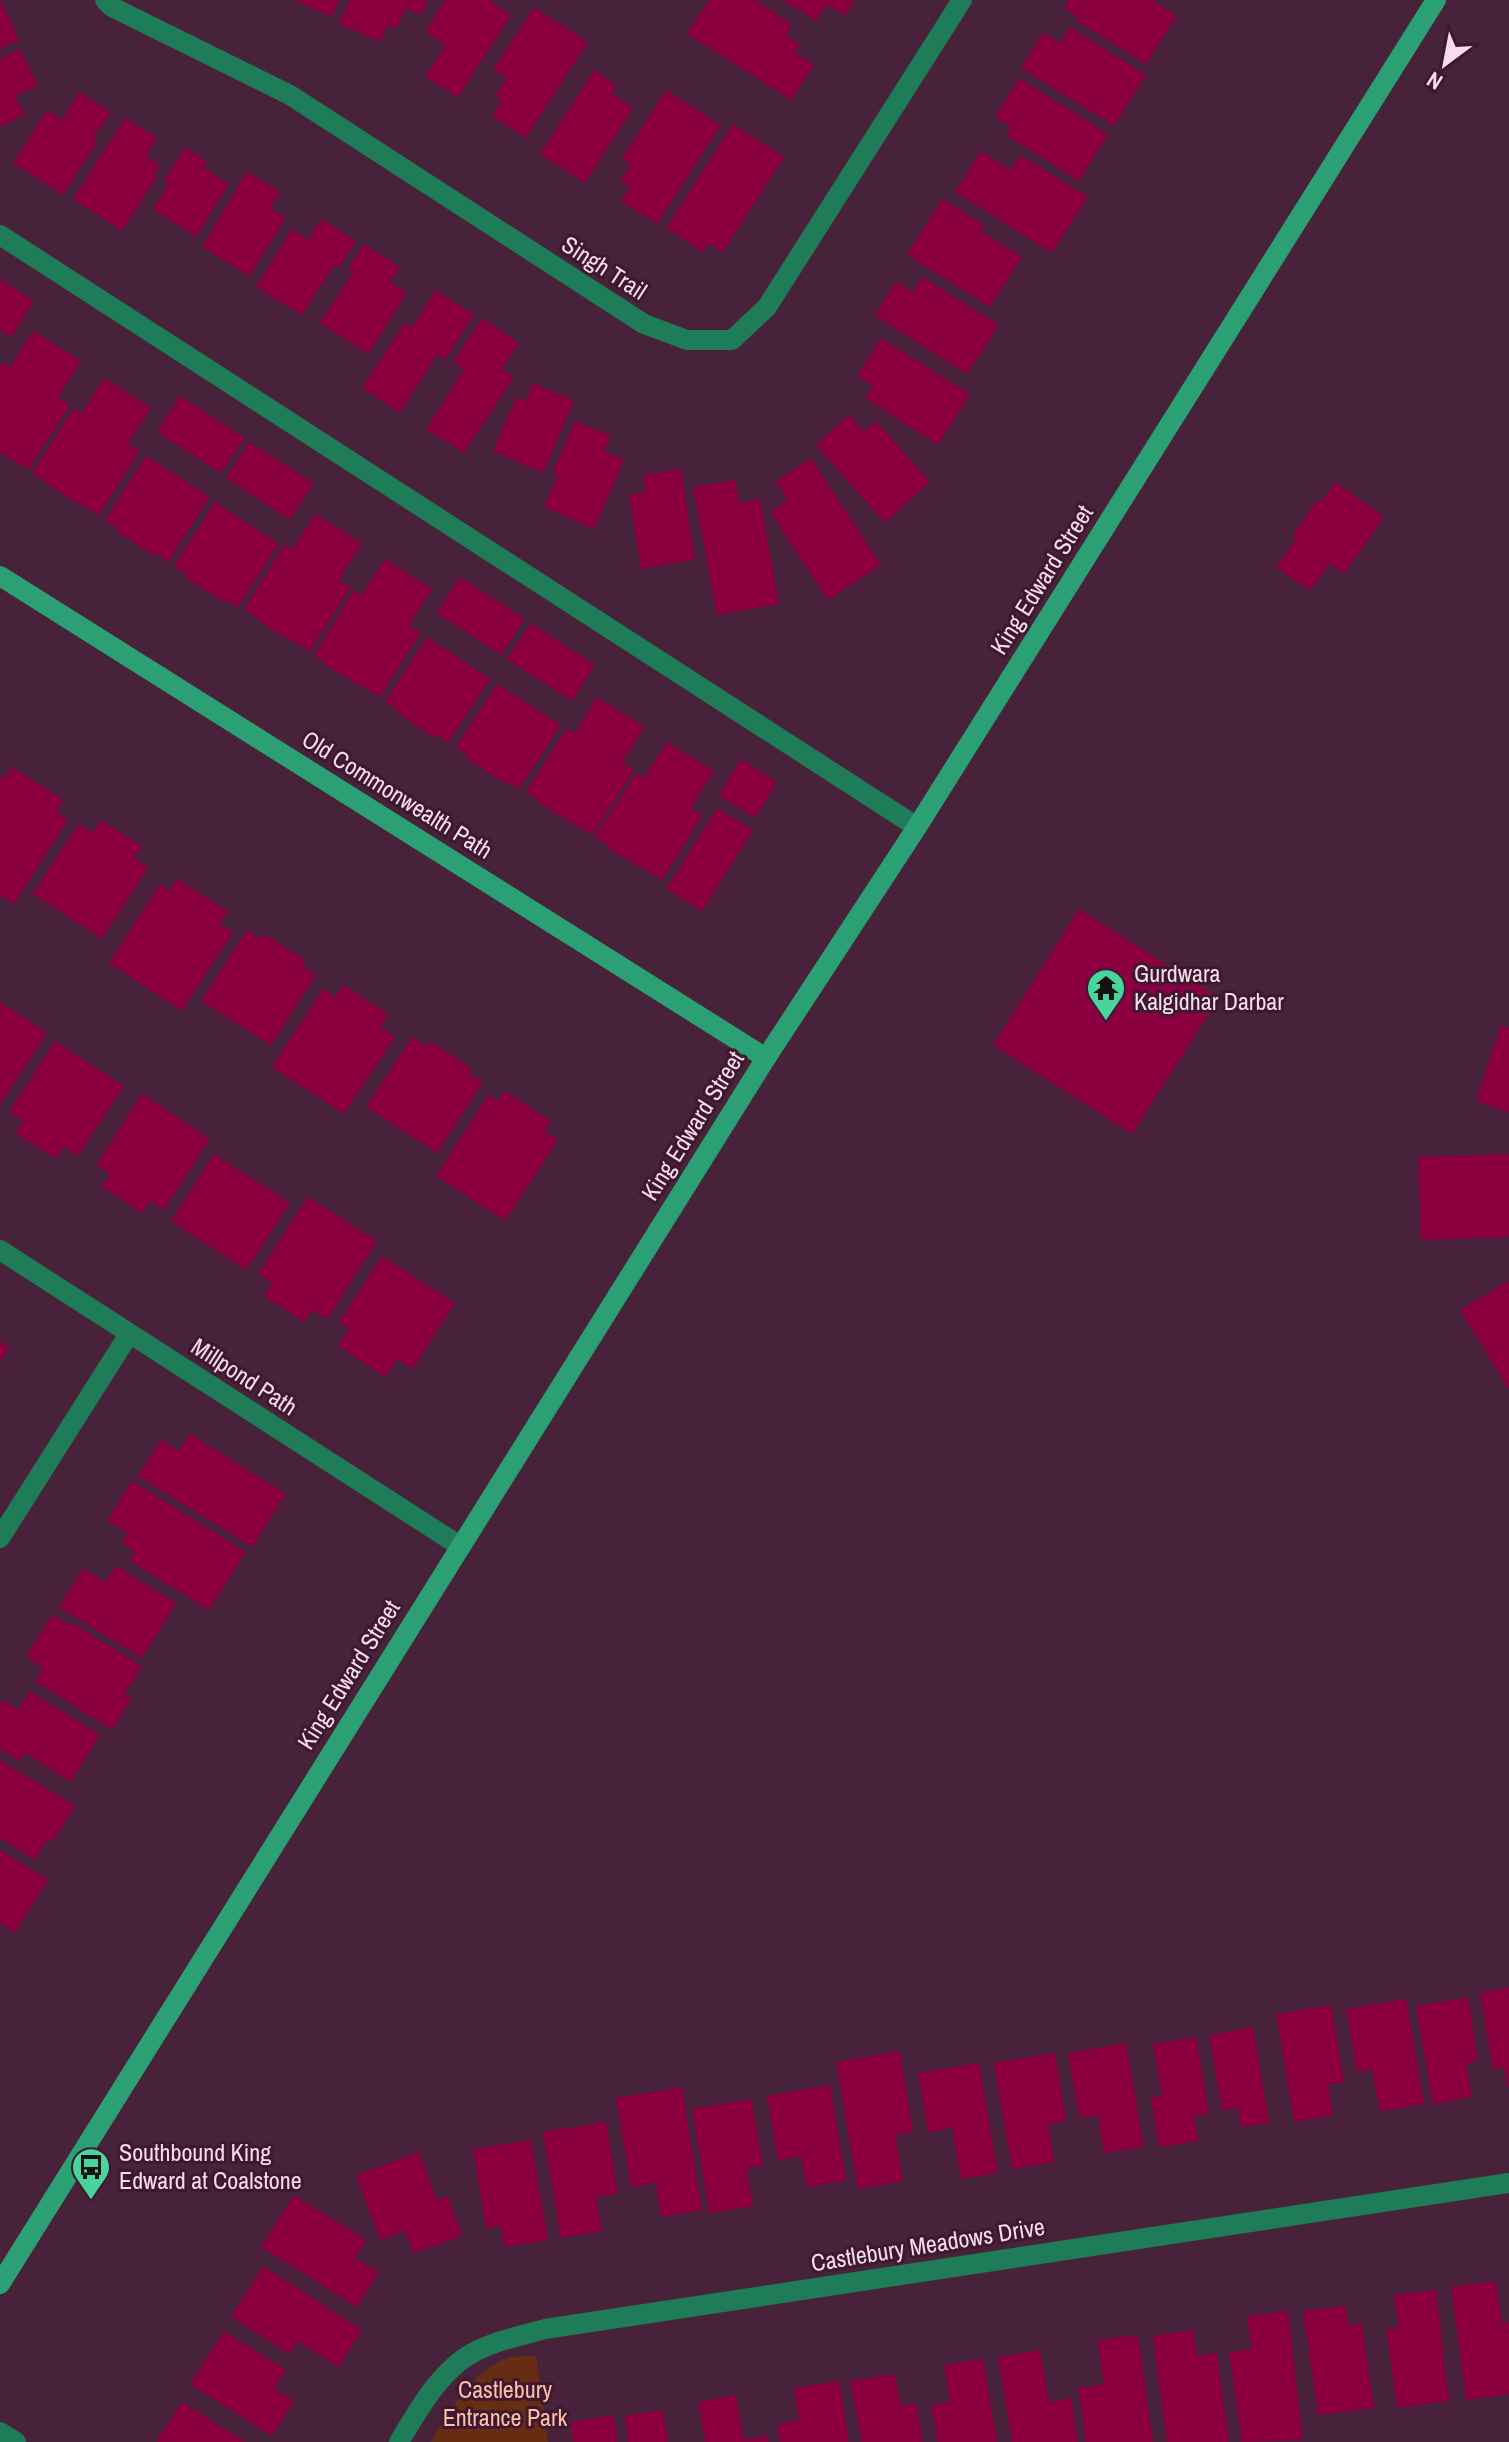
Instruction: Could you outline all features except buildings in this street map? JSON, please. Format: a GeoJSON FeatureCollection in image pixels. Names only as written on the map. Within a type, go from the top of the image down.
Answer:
{"type":"FeatureCollection","features":[{"type":"Feature","properties":{"kind":"street","name":"Singh Trail"},"geometry":{"type":"LineString","coordinates":[[105,0],[112,7],[290,95],[644,324],[687,340],[732,340],[767,307],[962,0]]}},
{"type":"Feature","properties":{"kind":"street","name":"King Edward Street"},"geometry":{"type":"LineString","coordinates":[[0,2284],[766,1058],[917,827],[1436,0]]}},
{"type":"Feature","properties":{"kind":"street"},"geometry":{"type":"LineString","coordinates":[[0,235],[917,827]]}},
{"type":"Feature","properties":{"kind":"street","name":"Old Commonwealth Path"},"geometry":{"type":"LineString","coordinates":[[0,576],[766,1058]]}},
{"type":"Feature","properties":{"kind":"street","name":"Millpond Path"},"geometry":{"type":"LineString","coordinates":[[0,1250],[460,1546]]}},
{"type":"Feature","properties":{"kind":"street"},"geometry":{"type":"LineString","coordinates":[[0,1538],[129,1334]]}},
{"type":"Feature","properties":{"kind":"street","name":"Castlebury Meadows Drive"},"geometry":{"type":"LineString","coordinates":[[399,2442],[428,2395],[459,2361],[495,2343],[545,2329],[1509,2183]]}},
{"type":"Feature","properties":{"kind":"street"},"geometry":{"type":"LineString","coordinates":[[0,2432],[16,2442]]}},
{"type":"Feature","properties":{"kind":"green space","name":"Castlebury Entrance Park"},"geometry":{"type":"Polygon","coordinates":[[[536,2356],[548,2442],[431,2442],[462,2394],[481,2374],[508,2358],[536,2356]]]}},
{"type":"Feature","properties":{"kind":"place","name":"Gurdwara Kalgidhar Darbar"},"geometry":{"type":"Point","coordinates":[1106,1022]}},
{"type":"Feature","properties":{"kind":"place","name":"Southbound King Edward at Coalstone"},"geometry":{"type":"Point","coordinates":[91,2201]}}]}
